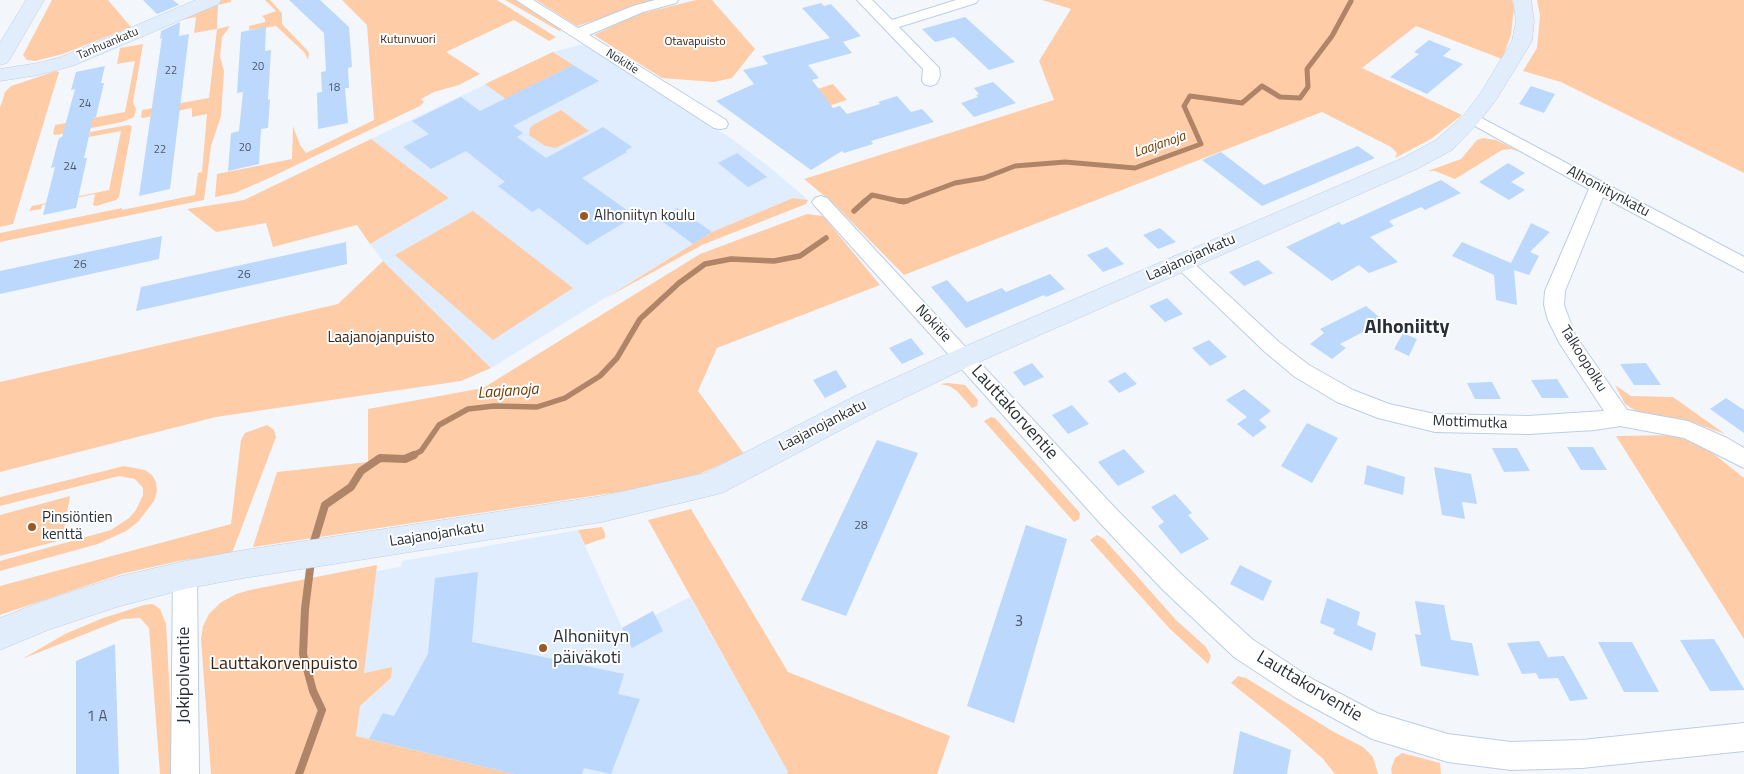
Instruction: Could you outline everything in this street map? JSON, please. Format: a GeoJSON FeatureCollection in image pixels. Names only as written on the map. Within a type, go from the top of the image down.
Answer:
{"type":"FeatureCollection","features":[{"type":"Feature","properties":{"kind":"street"},"geometry":{"type":"LineString","coordinates":[[0,59],[35,0]]}},
{"type":"Feature","properties":{"kind":"street","name":"Tanhuankatu"},"geometry":{"type":"LineString","coordinates":[[0,75],[38,70],[68,61],[212,0]]}},
{"type":"Feature","properties":{"kind":"street","name":"Nokitie"},"geometry":{"type":"LineString","coordinates":[[523,0],[720,124]]}},
{"type":"Feature","properties":{"kind":"street"},"geometry":{"type":"LineString","coordinates":[[578,34],[638,9],[671,0]]}},
{"type":"Feature","properties":{"kind":"street"},"geometry":{"type":"LineString","coordinates":[[864,0],[931,68],[932,75],[930,81]]}},
{"type":"Feature","properties":{"kind":"street"},"geometry":{"type":"LineString","coordinates":[[889,25],[971,0]]}},
{"type":"Feature","properties":{"kind":"street","name":"Laajanojankatu"},"geometry":{"type":"LineString","coordinates":[[0,634],[43,616],[116,592],[185,575],[238,564],[602,509],[711,484],[864,404],[963,358],[1417,160],[1444,145],[1472,118],[1494,89],[1522,41],[1525,21],[1522,0]]}},
{"type":"Feature","properties":{"kind":"street","name":"Alhoniitynkatu"},"geometry":{"type":"LineString","coordinates":[[1472,118],[1744,265]]}},
{"type":"Feature","properties":{"kind":"street","name":"Talkoopolku"},"geometry":{"type":"LineString","coordinates":[[1599,186],[1555,291],[1554,305],[1558,320],[1567,339],[1620,417]]}},
{"type":"Feature","properties":{"kind":"street","name":"Nokitie"},"geometry":{"type":"LineString","coordinates":[[821,202],[963,358]]}},
{"type":"Feature","properties":{"kind":"street","name":"Mottimutka"},"geometry":{"type":"LineString","coordinates":[[1180,262],[1272,347],[1302,371],[1345,396],[1386,412],[1435,423],[1478,424],[1528,425],[1595,421],[1620,417],[1688,430],[1719,444],[1744,459]]}},
{"type":"Feature","properties":{"kind":"street","name":"Lauttakorventie"},"geometry":{"type":"LineString","coordinates":[[963,358],[1164,574],[1243,648],[1305,689],[1372,725],[1448,748],[1511,756],[1582,754],[1744,737]]}},
{"type":"Feature","properties":{"kind":"street","name":"Jokipolventie"},"geometry":{"type":"LineString","coordinates":[[185,575],[185,774]]}},
{"type":"Feature","properties":{"kind":"shaded area","name":"Alhoniityn koulu"},"geometry":{"type":"Polygon","coordinates":[[[583,44],[729,137],[767,165],[808,200],[793,198],[712,232],[491,368],[383,261],[370,244],[449,198],[371,139],[553,52],[583,44]]]}},
{"type":"Feature","properties":{"kind":"shaded area","name":"Alhoniityn päiväkoti"},"geometry":{"type":"Polygon","coordinates":[[[578,530],[622,628],[653,611],[655,615],[690,597],[788,772],[786,774],[514,774],[356,736],[360,706],[391,678],[391,667],[364,673],[376,571],[401,567],[402,561],[578,530]]]}},
{"type":"Feature","properties":{"kind":"green space"},"geometry":{"type":"Polygon","coordinates":[[[52,0],[108,0],[131,27],[63,54],[35,61],[27,60],[23,55],[52,0]]]}},
{"type":"Feature","properties":{"kind":"green space"},"geometry":{"type":"Polygon","coordinates":[[[220,0],[231,0],[231,2],[218,5],[217,29],[194,33],[196,17],[181,20],[220,0]]]}},
{"type":"Feature","properties":{"kind":"green space"},"geometry":{"type":"Polygon","coordinates":[[[265,0],[270,0],[282,13],[282,24],[309,53],[308,60],[305,53],[276,26],[249,30],[249,26],[265,22],[262,16],[276,11],[265,0]]]}},
{"type":"Feature","properties":{"kind":"green space","name":"Kutunvuori"},"geometry":{"type":"Polygon","coordinates":[[[342,0],[497,0],[556,37],[549,41],[514,20],[446,52],[480,74],[459,85],[434,92],[421,99],[424,102],[420,106],[265,180],[235,193],[215,197],[217,174],[292,159],[293,126],[300,145],[306,153],[374,120],[367,25],[342,0]]]}},
{"type":"Feature","properties":{"kind":"green space"},"geometry":{"type":"Polygon","coordinates":[[[505,0],[516,0],[558,26],[561,32],[505,0]]]}},
{"type":"Feature","properties":{"kind":"green space"},"geometry":{"type":"Polygon","coordinates":[[[536,0],[658,0],[577,26],[536,0]]]}},
{"type":"Feature","properties":{"kind":"green space","name":"Otavapuisto"},"geometry":{"type":"Polygon","coordinates":[[[696,0],[712,0],[755,49],[732,78],[714,82],[662,78],[594,35],[635,15],[696,0]]]}},
{"type":"Feature","properties":{"kind":"green space"},"geometry":{"type":"Polygon","coordinates":[[[1042,0],[1512,0],[1514,8],[1511,35],[1502,59],[1416,26],[1362,68],[1462,115],[1431,139],[1395,158],[1397,153],[1391,147],[1322,112],[904,275],[834,204],[804,179],[1054,100],[1039,61],[1071,9],[1042,0]]]}},
{"type":"Feature","properties":{"kind":"green space"},"geometry":{"type":"Polygon","coordinates":[[[1537,0],[1744,0],[1744,173],[1561,82],[1523,71],[1537,48],[1540,15],[1537,0]]]}},
{"type":"Feature","properties":{"kind":"green space"},"geometry":{"type":"Polygon","coordinates":[[[230,26],[222,37],[220,57],[224,71],[221,116],[211,146],[204,200],[0,242],[0,233],[195,195],[198,173],[202,172],[207,114],[192,117],[192,108],[141,117],[142,110],[209,98],[217,29],[230,26]]]}},
{"type":"Feature","properties":{"kind":"green space"},"geometry":{"type":"Polygon","coordinates":[[[143,44],[133,102],[136,109],[134,117],[122,122],[53,134],[55,125],[125,112],[135,61],[117,64],[120,48],[143,44]]]}},
{"type":"Feature","properties":{"kind":"green space"},"geometry":{"type":"Polygon","coordinates":[[[553,52],[573,65],[506,99],[485,84],[553,52]]]}},
{"type":"Feature","properties":{"kind":"green space"},"geometry":{"type":"Polygon","coordinates":[[[56,71],[59,72],[13,224],[0,227],[0,107],[5,92],[11,86],[56,71]]]}},
{"type":"Feature","properties":{"kind":"green space"},"geometry":{"type":"Polygon","coordinates":[[[833,84],[847,100],[822,108],[808,92],[833,84]]]}},
{"type":"Feature","properties":{"kind":"green space"},"geometry":{"type":"Polygon","coordinates":[[[561,110],[589,131],[556,148],[545,146],[529,135],[530,128],[533,125],[561,110]]]}},
{"type":"Feature","properties":{"kind":"green space"},"geometry":{"type":"Polygon","coordinates":[[[128,125],[132,126],[119,197],[116,200],[96,206],[93,205],[95,194],[42,205],[41,209],[29,211],[32,206],[109,190],[121,131],[89,137],[90,132],[128,125]]]}},
{"type":"Feature","properties":{"kind":"green space"},"geometry":{"type":"Polygon","coordinates":[[[1483,138],[1496,140],[1521,152],[1511,149],[1502,150],[1455,179],[1435,171],[1428,171],[1461,159],[1477,140],[1483,138]]]}},
{"type":"Feature","properties":{"kind":"green space"},"geometry":{"type":"Polygon","coordinates":[[[371,139],[449,198],[370,244],[357,225],[273,247],[266,223],[216,232],[187,209],[244,200],[371,139]]]}},
{"type":"Feature","properties":{"kind":"green space"},"geometry":{"type":"Polygon","coordinates":[[[793,198],[808,200],[806,204],[702,245],[604,299],[712,232],[793,198]]]}},
{"type":"Feature","properties":{"kind":"green space"},"geometry":{"type":"Polygon","coordinates":[[[473,211],[573,288],[493,340],[395,255],[473,211]]]}},
{"type":"Feature","properties":{"kind":"green space"},"geometry":{"type":"Polygon","coordinates":[[[807,214],[823,216],[880,285],[717,348],[698,391],[744,454],[697,475],[652,487],[253,547],[277,472],[368,462],[368,409],[483,388],[700,254],[807,214]]]}},
{"type":"Feature","properties":{"kind":"green space","name":"Laajanojanpuisto"},"geometry":{"type":"Polygon","coordinates":[[[383,261],[491,368],[461,381],[216,417],[0,472],[0,382],[338,304],[383,261]]]}},
{"type":"Feature","properties":{"kind":"green space"},"geometry":{"type":"Polygon","coordinates":[[[940,384],[965,385],[978,400],[977,406],[972,408],[957,391],[949,386],[940,384]]]}},
{"type":"Feature","properties":{"kind":"green space"},"geometry":{"type":"Polygon","coordinates":[[[1615,385],[1631,396],[1673,397],[1725,434],[1689,421],[1636,411],[1625,404],[1615,385]]]}},
{"type":"Feature","properties":{"kind":"green space"},"geometry":{"type":"Polygon","coordinates":[[[991,417],[995,418],[1080,513],[1079,519],[1074,522],[984,421],[991,417]]]}},
{"type":"Feature","properties":{"kind":"green space"},"geometry":{"type":"Polygon","coordinates":[[[267,425],[274,430],[276,437],[232,553],[179,561],[121,574],[0,615],[0,586],[231,524],[241,440],[245,433],[267,425]]]}},
{"type":"Feature","properties":{"kind":"green space"},"geometry":{"type":"Polygon","coordinates":[[[1676,435],[1690,439],[1705,447],[1744,478],[1744,639],[1616,436],[1676,435]]]}},
{"type":"Feature","properties":{"kind":"green space"},"geometry":{"type":"Polygon","coordinates":[[[124,466],[145,470],[152,475],[156,482],[157,491],[154,501],[138,522],[126,531],[98,544],[0,571],[0,561],[111,530],[129,518],[136,510],[143,495],[143,488],[135,479],[119,476],[0,506],[0,497],[124,466]]]}},
{"type":"Feature","properties":{"kind":"green space","name":"Pinsiöntien kenttä"},"geometry":{"type":"Polygon","coordinates":[[[70,496],[62,540],[0,556],[0,515],[70,496]]]}},
{"type":"Feature","properties":{"kind":"green space"},"geometry":{"type":"Polygon","coordinates":[[[691,509],[788,672],[950,736],[937,774],[786,774],[788,772],[648,520],[691,509]]]}},
{"type":"Feature","properties":{"kind":"green space"},"geometry":{"type":"Polygon","coordinates":[[[602,527],[605,538],[585,545],[578,530],[602,527]]]}},
{"type":"Feature","properties":{"kind":"green space"},"geometry":{"type":"Polygon","coordinates":[[[1097,535],[1104,539],[1176,620],[1206,647],[1211,656],[1208,664],[1170,629],[1090,540],[1097,535]]]}},
{"type":"Feature","properties":{"kind":"green space","name":"Lauttakorvenpuisto"},"geometry":{"type":"Polygon","coordinates":[[[377,565],[364,673],[392,667],[391,678],[360,706],[356,736],[514,774],[211,774],[201,639],[203,626],[209,614],[220,603],[236,594],[377,565]]]}},
{"type":"Feature","properties":{"kind":"green space"},"geometry":{"type":"Polygon","coordinates":[[[153,604],[160,609],[166,624],[174,774],[160,774],[149,628],[140,618],[123,619],[22,659],[65,634],[103,618],[153,604]]]}},
{"type":"Feature","properties":{"kind":"green space"},"geometry":{"type":"Polygon","coordinates":[[[1238,676],[1246,678],[1334,732],[1363,747],[1373,757],[1378,774],[1335,774],[1323,759],[1289,729],[1231,683],[1238,676]]]}},
{"type":"Feature","properties":{"kind":"green space"},"geometry":{"type":"Polygon","coordinates":[[[1402,753],[1440,763],[1441,774],[1392,774],[1391,769],[1395,758],[1402,753]]]}},
{"type":"Feature","properties":{"kind":"building"},"geometry":{"type":"Polygon","coordinates":[[[143,0],[173,0],[179,5],[157,14],[143,0]]]}},
{"type":"Feature","properties":{"kind":"building"},"geometry":{"type":"Polygon","coordinates":[[[289,0],[320,0],[349,27],[352,67],[348,68],[349,88],[345,88],[348,123],[318,129],[317,93],[322,92],[321,72],[326,71],[324,33],[289,0]]]}},
{"type":"Feature","properties":{"kind":"building"},"geometry":{"type":"Polygon","coordinates":[[[821,3],[824,6],[831,4],[861,36],[843,42],[852,53],[808,65],[819,78],[812,80],[833,108],[840,106],[847,114],[880,104],[878,102],[897,96],[911,112],[922,109],[934,122],[871,141],[873,144],[844,153],[842,151],[811,170],[716,101],[754,84],[743,70],[768,64],[762,56],[830,38],[802,8],[821,3]]]}},
{"type":"Feature","properties":{"kind":"building"},"geometry":{"type":"Polygon","coordinates":[[[965,17],[1015,62],[989,70],[954,37],[935,42],[922,29],[965,17]]]}},
{"type":"Feature","properties":{"kind":"building"},"geometry":{"type":"Polygon","coordinates":[[[180,22],[179,36],[189,34],[170,189],[139,196],[162,38],[160,39],[161,31],[180,22]]]}},
{"type":"Feature","properties":{"kind":"building"},"geometry":{"type":"Polygon","coordinates":[[[266,27],[265,51],[271,50],[268,100],[270,99],[268,128],[261,129],[259,164],[228,171],[231,133],[239,131],[243,92],[237,93],[241,32],[266,27]]]}},
{"type":"Feature","properties":{"kind":"building"},"geometry":{"type":"Polygon","coordinates":[[[1429,40],[1451,49],[1443,56],[1463,64],[1427,94],[1390,77],[1419,54],[1414,52],[1429,40]]]}},
{"type":"Feature","properties":{"kind":"building"},"geometry":{"type":"Polygon","coordinates":[[[573,65],[599,81],[513,126],[523,133],[517,137],[546,158],[603,127],[632,147],[625,151],[627,152],[582,178],[635,216],[587,245],[539,208],[532,212],[498,186],[505,182],[466,151],[431,169],[403,147],[429,134],[412,121],[461,97],[480,111],[573,65]]]}},
{"type":"Feature","properties":{"kind":"building"},"geometry":{"type":"Polygon","coordinates":[[[105,66],[101,83],[104,83],[96,117],[93,118],[84,158],[87,158],[76,208],[43,215],[55,167],[51,168],[59,138],[62,137],[75,89],[71,90],[76,72],[105,66]]]}},
{"type":"Feature","properties":{"kind":"building"},"geometry":{"type":"Polygon","coordinates":[[[993,82],[1016,103],[974,117],[961,103],[978,97],[976,95],[979,94],[974,88],[993,82]]]}},
{"type":"Feature","properties":{"kind":"building"},"geometry":{"type":"Polygon","coordinates":[[[1531,86],[1555,94],[1544,113],[1519,104],[1531,86]]]}},
{"type":"Feature","properties":{"kind":"building"},"geometry":{"type":"Polygon","coordinates":[[[1358,146],[1375,158],[1262,206],[1202,160],[1221,152],[1264,185],[1358,146]]]}},
{"type":"Feature","properties":{"kind":"building"},"geometry":{"type":"Polygon","coordinates":[[[737,153],[767,177],[748,187],[718,163],[737,153]]]}},
{"type":"Feature","properties":{"kind":"building"},"geometry":{"type":"Polygon","coordinates":[[[1508,163],[1525,173],[1511,182],[1525,190],[1509,200],[1479,182],[1508,163]]]}},
{"type":"Feature","properties":{"kind":"building"},"geometry":{"type":"Polygon","coordinates":[[[1441,180],[1461,193],[1425,210],[1421,207],[1389,221],[1394,226],[1370,237],[1398,262],[1369,273],[1359,265],[1332,281],[1286,247],[1339,222],[1342,225],[1441,180]]]}},
{"type":"Feature","properties":{"kind":"building"},"geometry":{"type":"Polygon","coordinates":[[[677,208],[712,232],[693,244],[659,219],[677,208]]]}},
{"type":"Feature","properties":{"kind":"building"},"geometry":{"type":"Polygon","coordinates":[[[1531,223],[1550,232],[1530,252],[1539,256],[1529,275],[1514,270],[1517,305],[1496,300],[1494,275],[1452,256],[1462,242],[1511,263],[1531,223]]]}},
{"type":"Feature","properties":{"kind":"building"},"geometry":{"type":"Polygon","coordinates":[[[1160,228],[1176,242],[1158,249],[1143,235],[1160,228]]]}},
{"type":"Feature","properties":{"kind":"building"},"geometry":{"type":"Polygon","coordinates":[[[162,236],[159,259],[0,294],[0,271],[162,236]]]}},
{"type":"Feature","properties":{"kind":"building"},"geometry":{"type":"Polygon","coordinates":[[[346,242],[347,264],[136,311],[141,287],[346,242]]]}},
{"type":"Feature","properties":{"kind":"building"},"geometry":{"type":"Polygon","coordinates":[[[1107,247],[1124,264],[1103,272],[1087,255],[1107,247]]]}},
{"type":"Feature","properties":{"kind":"building"},"geometry":{"type":"Polygon","coordinates":[[[1258,260],[1273,273],[1244,286],[1229,272],[1258,260]]]}},
{"type":"Feature","properties":{"kind":"building"},"geometry":{"type":"Polygon","coordinates":[[[1050,274],[1065,289],[1046,297],[1044,295],[966,328],[931,287],[947,280],[967,302],[1002,288],[1006,292],[1050,274]]]}},
{"type":"Feature","properties":{"kind":"building"},"geometry":{"type":"Polygon","coordinates":[[[1167,298],[1183,314],[1165,322],[1149,306],[1167,298]]]}},
{"type":"Feature","properties":{"kind":"building"},"geometry":{"type":"Polygon","coordinates":[[[1366,306],[1384,321],[1340,344],[1346,348],[1332,359],[1310,344],[1324,333],[1320,329],[1366,306]]]}},
{"type":"Feature","properties":{"kind":"building"},"geometry":{"type":"Polygon","coordinates":[[[1403,333],[1417,339],[1409,356],[1394,349],[1403,333]]]}},
{"type":"Feature","properties":{"kind":"building"},"geometry":{"type":"Polygon","coordinates":[[[911,338],[924,354],[902,364],[889,348],[911,338]]]}},
{"type":"Feature","properties":{"kind":"building"},"geometry":{"type":"Polygon","coordinates":[[[1209,340],[1227,357],[1210,366],[1192,348],[1209,340]]]}},
{"type":"Feature","properties":{"kind":"building"},"geometry":{"type":"Polygon","coordinates":[[[1032,363],[1044,377],[1024,386],[1013,372],[1032,363]]]}},
{"type":"Feature","properties":{"kind":"building"},"geometry":{"type":"Polygon","coordinates":[[[1646,363],[1661,385],[1634,385],[1620,364],[1646,363]]]}},
{"type":"Feature","properties":{"kind":"building"},"geometry":{"type":"Polygon","coordinates":[[[836,370],[847,387],[825,398],[813,380],[836,370]]]}},
{"type":"Feature","properties":{"kind":"building"},"geometry":{"type":"Polygon","coordinates":[[[1125,372],[1137,384],[1119,393],[1108,381],[1125,372]]]}},
{"type":"Feature","properties":{"kind":"building"},"geometry":{"type":"Polygon","coordinates":[[[1557,379],[1569,398],[1542,398],[1531,380],[1557,379]]]}},
{"type":"Feature","properties":{"kind":"building"},"geometry":{"type":"Polygon","coordinates":[[[1492,382],[1501,399],[1475,399],[1467,383],[1492,382]]]}},
{"type":"Feature","properties":{"kind":"building"},"geometry":{"type":"Polygon","coordinates":[[[1244,389],[1271,411],[1259,420],[1267,427],[1253,437],[1237,424],[1247,417],[1226,400],[1244,389]]]}},
{"type":"Feature","properties":{"kind":"building"},"geometry":{"type":"Polygon","coordinates":[[[1726,398],[1744,410],[1744,433],[1710,409],[1726,398]]]}},
{"type":"Feature","properties":{"kind":"building"},"geometry":{"type":"Polygon","coordinates":[[[1072,405],[1089,424],[1068,434],[1052,415],[1072,405]]]}},
{"type":"Feature","properties":{"kind":"building"},"geometry":{"type":"Polygon","coordinates":[[[1307,423],[1338,438],[1312,483],[1281,466],[1307,423]]]}},
{"type":"Feature","properties":{"kind":"building"},"geometry":{"type":"Polygon","coordinates":[[[877,440],[918,453],[846,616],[801,600],[877,440]]]}},
{"type":"Feature","properties":{"kind":"building"},"geometry":{"type":"Polygon","coordinates":[[[1567,447],[1593,447],[1607,470],[1581,470],[1567,447]]]}},
{"type":"Feature","properties":{"kind":"building"},"geometry":{"type":"Polygon","coordinates":[[[1492,448],[1517,448],[1530,471],[1504,472],[1492,448]]]}},
{"type":"Feature","properties":{"kind":"building"},"geometry":{"type":"Polygon","coordinates":[[[1124,449],[1145,472],[1118,486],[1098,462],[1124,449]]]}},
{"type":"Feature","properties":{"kind":"building"},"geometry":{"type":"Polygon","coordinates":[[[1367,465],[1405,477],[1403,495],[1364,484],[1367,465]]]}},
{"type":"Feature","properties":{"kind":"building"},"geometry":{"type":"Polygon","coordinates":[[[1434,467],[1471,474],[1477,504],[1462,502],[1465,519],[1442,515],[1434,467]]]}},
{"type":"Feature","properties":{"kind":"building"},"geometry":{"type":"Polygon","coordinates":[[[1175,494],[1192,513],[1188,515],[1209,539],[1181,554],[1158,526],[1164,522],[1151,507],[1175,494]]]}},
{"type":"Feature","properties":{"kind":"building"},"geometry":{"type":"Polygon","coordinates":[[[1026,525],[1067,539],[1014,723],[967,706],[1026,525]]]}},
{"type":"Feature","properties":{"kind":"building"},"geometry":{"type":"Polygon","coordinates":[[[1240,565],[1272,581],[1263,601],[1230,584],[1240,565]]]}},
{"type":"Feature","properties":{"kind":"building"},"geometry":{"type":"Polygon","coordinates":[[[478,572],[472,642],[624,674],[618,694],[640,699],[611,774],[584,768],[582,774],[514,774],[369,739],[383,713],[394,716],[428,654],[435,578],[478,572]]]}},
{"type":"Feature","properties":{"kind":"building"},"geometry":{"type":"Polygon","coordinates":[[[1327,598],[1360,612],[1357,625],[1376,633],[1372,651],[1333,634],[1335,629],[1320,623],[1327,598]]]}},
{"type":"Feature","properties":{"kind":"building"},"geometry":{"type":"Polygon","coordinates":[[[1415,601],[1444,605],[1451,640],[1472,643],[1479,676],[1421,666],[1415,634],[1421,635],[1415,601]]]}},
{"type":"Feature","properties":{"kind":"building"},"geometry":{"type":"Polygon","coordinates":[[[653,611],[663,631],[632,648],[622,628],[653,611]]]}},
{"type":"Feature","properties":{"kind":"building"},"geometry":{"type":"Polygon","coordinates":[[[1714,639],[1744,690],[1710,691],[1680,640],[1714,639]]]}},
{"type":"Feature","properties":{"kind":"building"},"geometry":{"type":"Polygon","coordinates":[[[1539,641],[1548,657],[1564,656],[1588,699],[1570,701],[1558,678],[1539,679],[1536,673],[1522,674],[1507,643],[1539,641]]]}},
{"type":"Feature","properties":{"kind":"building"},"geometry":{"type":"Polygon","coordinates":[[[1598,642],[1632,642],[1659,692],[1624,692],[1598,642]]]}},
{"type":"Feature","properties":{"kind":"building"},"geometry":{"type":"Polygon","coordinates":[[[115,644],[119,774],[76,774],[76,661],[115,644]]]}},
{"type":"Feature","properties":{"kind":"building"},"geometry":{"type":"Polygon","coordinates":[[[1240,731],[1291,750],[1287,774],[1233,774],[1240,731]]]}},
{"type":"Feature","properties":{"kind":"waterway","name":"Laajanoja"},"geometry":{"type":"LineString","coordinates":[[907,201],[955,183],[984,178],[1015,166],[1065,162],[1135,168],[1201,144],[1184,106],[1190,96],[1242,103],[1262,86],[1280,97],[1300,98],[1308,87],[1307,69],[1332,36],[1351,1]]}},
{"type":"Feature","properties":{"kind":"waterway","name":"Laajanoja"},"geometry":{"type":"LineString","coordinates":[[864,202],[872,195],[899,201]]}},
{"type":"Feature","properties":{"kind":"waterway","name":"Laajanoja"},"geometry":{"type":"LineString","coordinates":[[854,211],[865,201]]}},
{"type":"Feature","properties":{"kind":"waterway","name":"Laajanoja"},"geometry":{"type":"LineString","coordinates":[[899,201],[907,201]]}},
{"type":"Feature","properties":{"kind":"waterway","name":"Laajanoja"},"geometry":{"type":"LineString","coordinates":[[899,201],[907,201]]}},
{"type":"Feature","properties":{"kind":"waterway","name":"Laajanoja"},"geometry":{"type":"LineString","coordinates":[[411,456],[421,451],[439,425],[468,409],[494,406],[537,407],[565,398],[600,376],[617,358],[640,319],[679,283],[705,264],[731,259],[774,261],[800,256],[826,238]]}},
{"type":"Feature","properties":{"kind":"waterway","name":"Laajanoja"},"geometry":{"type":"LineString","coordinates":[[312,548],[325,505],[351,487],[361,471],[380,458],[405,459],[414,455]]}},
{"type":"Feature","properties":{"kind":"waterway","name":"Laajanoja"},"geometry":{"type":"LineString","coordinates":[[299,774],[322,710],[313,691],[303,654],[305,609],[311,561]]}},
{"type":"Feature","properties":{"kind":"place","name":"Alhoniityn koulu"},"geometry":{"type":"Point","coordinates":[584,216]}},
{"type":"Feature","properties":{"kind":"place","name":"Pinsiöntien kenttä"},"geometry":{"type":"Point","coordinates":[32,527]}},
{"type":"Feature","properties":{"kind":"place","name":"Alhoniityn päiväkoti"},"geometry":{"type":"Point","coordinates":[543,648]}},
{"type":"Feature","properties":{"kind":"district","name":"Alhoniitty"},"geometry":{"type":"Point","coordinates":[1407,328]}}]}
